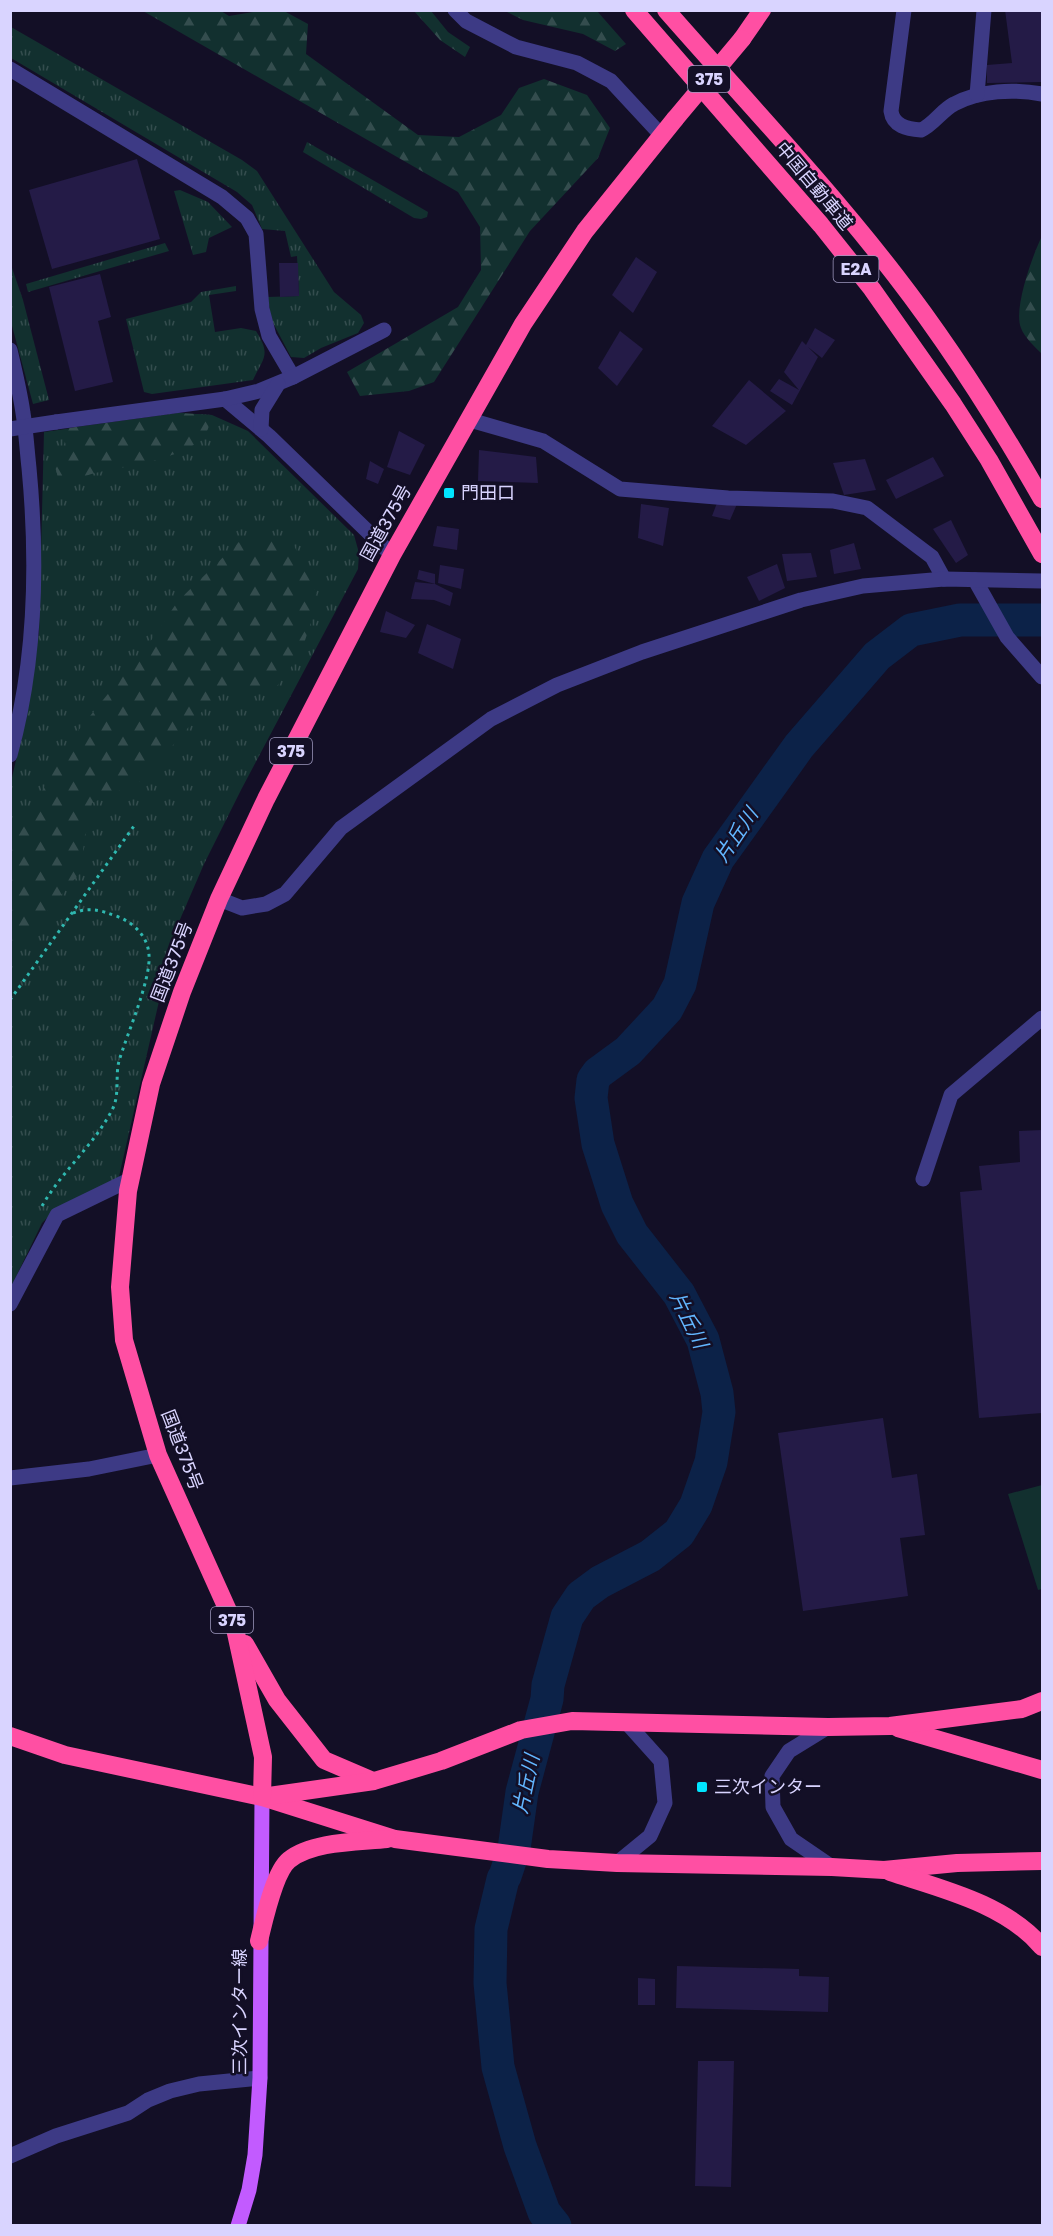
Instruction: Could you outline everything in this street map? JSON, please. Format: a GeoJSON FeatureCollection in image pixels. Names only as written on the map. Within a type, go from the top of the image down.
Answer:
{"type":"FeatureCollection","features":[{"type":"Feature","properties":{"kind":"highway","name":"中国自動車道"},"geometry":{"type":"LineString","coordinates":[[634,10],[821,225],[872,289],[953,404],[989,460],[1042,554]]}},
{"type":"Feature","properties":{"kind":"highway","name":"中国自動車道"},"geometry":{"type":"LineString","coordinates":[[666,10],[841,208],[896,276],[983,400],[1042,499]]}},
{"type":"Feature","properties":{"kind":"highway","name":"国道375号"},"geometry":{"type":"LineString","coordinates":[[262,1797],[262,1757],[234,1624],[158,1455],[124,1340],[120,1287],[131,1179],[152,1084],[182,992],[219,898],[266,799],[392,555],[523,324],[579,240],[742,39],[762,10]]}},
{"type":"Feature","properties":{"kind":"highway"},"geometry":{"type":"LineString","coordinates":[[234,1624],[277,1700],[324,1760],[374,1781]]}},
{"type":"Feature","properties":{"kind":"highway"},"geometry":{"type":"LineString","coordinates":[[262,1797],[374,1781],[441,1761],[521,1730],[572,1721],[828,1727],[890,1726],[1022,1710],[1042,1701]]}},
{"type":"Feature","properties":{"kind":"highway"},"geometry":{"type":"LineString","coordinates":[[890,1726],[1042,1770]]}},
{"type":"Feature","properties":{"kind":"highway"},"geometry":{"type":"LineString","coordinates":[[10,1736],[65,1755],[262,1797],[395,1839],[548,1859],[884,1870],[957,1863],[1042,1861]]}},
{"type":"Feature","properties":{"kind":"highway"},"geometry":{"type":"LineString","coordinates":[[260,1941],[273,1889],[288,1860],[315,1847],[395,1839]]}},
{"type":"Feature","properties":{"kind":"highway"},"geometry":{"type":"LineString","coordinates":[[884,1870],[978,1903],[1029,1931],[1042,1947]]}},
{"type":"Feature","properties":{"kind":"main road","name":"三次インター線"},"geometry":{"type":"LineString","coordinates":[[238,2226],[249,2190],[255,2155],[260,2078],[262,1797]]}},
{"type":"Feature","properties":{"kind":"street"},"geometry":{"type":"LineString","coordinates":[[455,10],[466,21],[516,47],[576,63],[611,81],[662,136]]}},
{"type":"Feature","properties":{"kind":"street"},"geometry":{"type":"LineString","coordinates":[[904,10],[891,111],[892,119],[897,124],[921,130],[953,104],[977,95],[1022,91],[1042,94]]}},
{"type":"Feature","properties":{"kind":"street"},"geometry":{"type":"LineString","coordinates":[[977,95],[984,10]]}},
{"type":"Feature","properties":{"kind":"street"},"geometry":{"type":"LineString","coordinates":[[10,69],[222,196],[247,218],[256,234],[262,309],[269,336],[293,377]]}},
{"type":"Feature","properties":{"kind":"street"},"geometry":{"type":"LineString","coordinates":[[10,429],[225,399],[260,391],[293,377],[384,330]]}},
{"type":"Feature","properties":{"kind":"street"},"geometry":{"type":"LineString","coordinates":[[10,350],[24,414],[34,527],[34,577],[29,656],[20,722],[10,755]]}},
{"type":"Feature","properties":{"kind":"street"},"geometry":{"type":"LineString","coordinates":[[261,429],[262,410],[278,384]]}},
{"type":"Feature","properties":{"kind":"street"},"geometry":{"type":"LineString","coordinates":[[225,399],[261,429],[392,555]]}},
{"type":"Feature","properties":{"kind":"street"},"geometry":{"type":"LineString","coordinates":[[470,420],[543,441],[620,489],[728,498],[833,501],[867,508],[932,557],[944,579]]}},
{"type":"Feature","properties":{"kind":"street"},"geometry":{"type":"LineString","coordinates":[[219,898],[242,908],[266,904],[285,894],[342,828],[491,719],[557,685],[652,649],[801,600],[863,586],[944,579],[1042,581]]}},
{"type":"Feature","properties":{"kind":"street"},"geometry":{"type":"LineString","coordinates":[[975,580],[1007,637],[1042,677]]}},
{"type":"Feature","properties":{"kind":"street"},"geometry":{"type":"LineString","coordinates":[[923,1179],[951,1095],[1042,1018]]}},
{"type":"Feature","properties":{"kind":"street"},"geometry":{"type":"LineString","coordinates":[[10,1304],[57,1215],[131,1179]]}},
{"type":"Feature","properties":{"kind":"street"},"geometry":{"type":"LineString","coordinates":[[10,1478],[89,1469],[158,1455]]}},
{"type":"Feature","properties":{"kind":"street"},"geometry":{"type":"LineString","coordinates":[[617,1863],[650,1836],[665,1803],[661,1761],[626,1722]]}},
{"type":"Feature","properties":{"kind":"street"},"geometry":{"type":"LineString","coordinates":[[828,1727],[789,1751],[772,1776],[773,1807],[791,1839],[832,1867]]}},
{"type":"Feature","properties":{"kind":"street"},"geometry":{"type":"LineString","coordinates":[[10,2156],[56,2136],[129,2113],[147,2100],[170,2091],[199,2084],[260,2078]]}},
{"type":"Feature","properties":{"kind":"path"},"geometry":{"type":"LineString","coordinates":[[10,1000],[134,826]]}},
{"type":"Feature","properties":{"kind":"path"},"geometry":{"type":"LineString","coordinates":[[37,1215],[52,1189],[85,1149],[114,1108],[118,1064],[147,974],[149,955],[144,939],[131,921],[103,911],[85,909],[73,913]]}},
{"type":"Feature","properties":{"kind":"green space"},"geometry":{"type":"Polygon","coordinates":[[[143,11],[221,11],[229,16],[259,11],[284,11],[308,24],[306,54],[418,135],[459,137],[501,115],[519,88],[544,79],[587,95],[610,128],[598,158],[530,231],[434,382],[409,391],[360,396],[347,372],[458,307],[481,270],[480,227],[458,192],[143,11]]]}},
{"type":"Feature","properties":{"kind":"green space"},"geometry":{"type":"Polygon","coordinates":[[[414,11],[431,11],[448,32],[470,47],[465,57],[440,40],[414,11]]]}},
{"type":"Feature","properties":{"kind":"green space"},"geometry":{"type":"Polygon","coordinates":[[[505,11],[597,11],[626,44],[615,51],[583,34],[523,20],[505,11]]]}},
{"type":"Feature","properties":{"kind":"green space"},"geometry":{"type":"Polygon","coordinates":[[[11,27],[242,160],[257,171],[334,292],[361,315],[364,323],[358,333],[321,348],[304,358],[291,357],[271,319],[268,297],[299,296],[297,256],[291,257],[285,231],[262,229],[252,205],[237,192],[11,58],[11,27]]]}},
{"type":"Feature","properties":{"kind":"green space"},"geometry":{"type":"Polygon","coordinates":[[[307,142],[428,212],[427,217],[414,218],[303,152],[307,142]]]}},
{"type":"Feature","properties":{"kind":"green space"},"geometry":{"type":"Polygon","coordinates":[[[180,190],[208,202],[232,227],[209,238],[206,252],[193,255],[174,191],[180,190]]]}},
{"type":"Feature","properties":{"kind":"green space"},"geometry":{"type":"Polygon","coordinates":[[[1042,236],[1042,354],[1025,335],[1019,319],[1025,282],[1042,236]]]}},
{"type":"Feature","properties":{"kind":"green space"},"geometry":{"type":"Polygon","coordinates":[[[165,243],[169,251],[28,292],[26,284],[165,243]]]}},
{"type":"Feature","properties":{"kind":"green space"},"geometry":{"type":"Polygon","coordinates":[[[11,265],[23,300],[49,400],[33,404],[11,322],[11,265]]]}},
{"type":"Feature","properties":{"kind":"green space"},"geometry":{"type":"Polygon","coordinates":[[[236,286],[236,291],[209,295],[215,332],[241,328],[256,331],[265,351],[263,361],[253,380],[152,394],[144,392],[126,319],[191,302],[201,292],[236,286]]]}},
{"type":"Feature","properties":{"kind":"green space"},"geometry":{"type":"Polygon","coordinates":[[[179,413],[212,415],[248,431],[354,535],[359,553],[358,569],[241,790],[204,864],[175,931],[118,1181],[58,1207],[42,1223],[11,1287],[10,786],[26,717],[39,632],[44,432],[179,413]]]}},
{"type":"Feature","properties":{"kind":"green space"},"geometry":{"type":"Polygon","coordinates":[[[179,413],[212,415],[206,433],[187,449],[155,460],[60,483],[55,467],[68,452],[64,439],[69,428],[179,413]]]}},
{"type":"Feature","properties":{"kind":"green space"},"geometry":{"type":"Polygon","coordinates":[[[244,537],[291,539],[319,599],[300,655],[277,686],[224,686],[143,780],[92,803],[80,873],[11,953],[11,848],[69,742],[150,642],[178,601],[244,537]]]}},
{"type":"Feature","properties":{"kind":"green space"},"geometry":{"type":"Polygon","coordinates":[[[1042,1485],[1042,1589],[1038,1590],[1008,1494],[1042,1485]]]}},
{"type":"Feature","properties":{"kind":"building"},"geometry":{"type":"Polygon","coordinates":[[[1005,10],[1042,10],[1042,82],[987,83],[987,65],[1012,63],[1005,10]]]}},
{"type":"Feature","properties":{"kind":"building"},"geometry":{"type":"Polygon","coordinates":[[[137,159],[160,239],[52,269],[29,190],[137,159]]]}},
{"type":"Feature","properties":{"kind":"building"},"geometry":{"type":"Polygon","coordinates":[[[636,257],[657,272],[633,313],[612,295],[636,257]]]}},
{"type":"Feature","properties":{"kind":"building"},"geometry":{"type":"Polygon","coordinates":[[[279,263],[298,263],[299,296],[280,297],[279,263]]]}},
{"type":"Feature","properties":{"kind":"building"},"geometry":{"type":"Polygon","coordinates":[[[100,274],[111,317],[98,321],[113,382],[75,391],[49,287],[100,274]]]}},
{"type":"Feature","properties":{"kind":"building"},"geometry":{"type":"Polygon","coordinates":[[[815,328],[835,340],[822,358],[808,347],[818,357],[792,405],[770,391],[779,379],[799,390],[784,372],[802,341],[806,345],[815,328]]]}},
{"type":"Feature","properties":{"kind":"building"},"geometry":{"type":"Polygon","coordinates":[[[620,331],[643,349],[617,386],[598,368],[620,331]]]}},
{"type":"Feature","properties":{"kind":"building"},"geometry":{"type":"Polygon","coordinates":[[[749,380],[786,411],[746,445],[712,426],[749,380]]]}},
{"type":"Feature","properties":{"kind":"building"},"geometry":{"type":"Polygon","coordinates":[[[399,431],[425,445],[410,475],[387,467],[399,431]]]}},
{"type":"Feature","properties":{"kind":"building"},"geometry":{"type":"Polygon","coordinates":[[[479,450],[536,457],[538,483],[478,481],[479,450]]]}},
{"type":"Feature","properties":{"kind":"building"},"geometry":{"type":"Polygon","coordinates":[[[933,457],[944,476],[896,499],[886,480],[933,457]]]}},
{"type":"Feature","properties":{"kind":"building"},"geometry":{"type":"Polygon","coordinates":[[[865,459],[876,490],[844,495],[833,463],[865,459]]]}},
{"type":"Feature","properties":{"kind":"building"},"geometry":{"type":"Polygon","coordinates":[[[370,461],[384,469],[378,484],[366,479],[370,461]]]}},
{"type":"Feature","properties":{"kind":"building"},"geometry":{"type":"Polygon","coordinates":[[[717,503],[737,504],[730,520],[712,516],[717,503]]]}},
{"type":"Feature","properties":{"kind":"building"},"geometry":{"type":"Polygon","coordinates":[[[641,504],[669,508],[663,546],[638,538],[641,504]]]}},
{"type":"Feature","properties":{"kind":"building"},"geometry":{"type":"Polygon","coordinates":[[[951,520],[968,555],[956,563],[933,529],[951,520]]]}},
{"type":"Feature","properties":{"kind":"building"},"geometry":{"type":"Polygon","coordinates":[[[437,526],[459,529],[457,550],[433,546],[437,526]]]}},
{"type":"Feature","properties":{"kind":"building"},"geometry":{"type":"Polygon","coordinates":[[[854,543],[861,569],[834,574],[830,550],[854,543]]]}},
{"type":"Feature","properties":{"kind":"building"},"geometry":{"type":"Polygon","coordinates":[[[811,553],[817,577],[787,581],[782,554],[811,553]]]}},
{"type":"Feature","properties":{"kind":"building"},"geometry":{"type":"Polygon","coordinates":[[[777,564],[785,588],[759,601],[747,577],[777,564]]]}},
{"type":"Feature","properties":{"kind":"building"},"geometry":{"type":"Polygon","coordinates":[[[440,565],[464,569],[461,589],[438,583],[440,565]]]}},
{"type":"Feature","properties":{"kind":"building"},"geometry":{"type":"Polygon","coordinates":[[[419,570],[435,574],[435,584],[417,579],[419,570]]]}},
{"type":"Feature","properties":{"kind":"building"},"geometry":{"type":"Polygon","coordinates":[[[415,582],[435,584],[453,593],[450,606],[434,600],[411,599],[415,582]]]}},
{"type":"Feature","properties":{"kind":"building"},"geometry":{"type":"Polygon","coordinates":[[[386,611],[415,625],[406,638],[380,632],[386,611]]]}},
{"type":"Feature","properties":{"kind":"building"},"geometry":{"type":"Polygon","coordinates":[[[427,624],[461,639],[453,669],[418,653],[427,624]]]}},
{"type":"Feature","properties":{"kind":"building"},"geometry":{"type":"Polygon","coordinates":[[[1042,1130],[1042,1413],[979,1418],[960,1192],[982,1190],[979,1166],[1020,1162],[1019,1131],[1042,1130]]]}},
{"type":"Feature","properties":{"kind":"building"},"geometry":{"type":"Polygon","coordinates":[[[883,1418],[892,1478],[917,1474],[925,1535],[900,1538],[908,1596],[803,1611],[778,1433],[883,1418]]]}},
{"type":"Feature","properties":{"kind":"building"},"geometry":{"type":"Polygon","coordinates":[[[677,1966],[799,1969],[799,1976],[829,1977],[828,2012],[676,2008],[677,1966]]]}},
{"type":"Feature","properties":{"kind":"building"},"geometry":{"type":"Polygon","coordinates":[[[638,1978],[655,1979],[655,2005],[638,2005],[638,1978]]]}},
{"type":"Feature","properties":{"kind":"building"},"geometry":{"type":"Polygon","coordinates":[[[698,2061],[734,2061],[731,2187],[695,2186],[698,2061]]]}},
{"type":"Feature","properties":{"kind":"waterway","name":"片丘川"},"geometry":{"type":"LineString","coordinates":[[555,2226],[544,2212],[520,2146],[498,2067],[490,1983],[491,1929],[503,1879],[514,1849],[522,1792],[567,1617],[581,1596],[600,1582],[650,1556],[679,1533],[696,1505],[711,1462],[719,1412],[717,1393],[703,1340],[679,1294],[632,1234],[617,1204],[598,1144],[591,1098],[593,1080],[598,1073],[628,1051],[667,1009],[680,984],[698,903],[718,859],[799,746],[877,656],[911,630],[960,620],[1042,620]]}},
{"type":"Feature","properties":{"kind":"place","name":"門田口"},"geometry":{"type":"Point","coordinates":[449,493]}},
{"type":"Feature","properties":{"kind":"place","name":"三次インター"},"geometry":{"type":"Point","coordinates":[702,1787]}}]}
